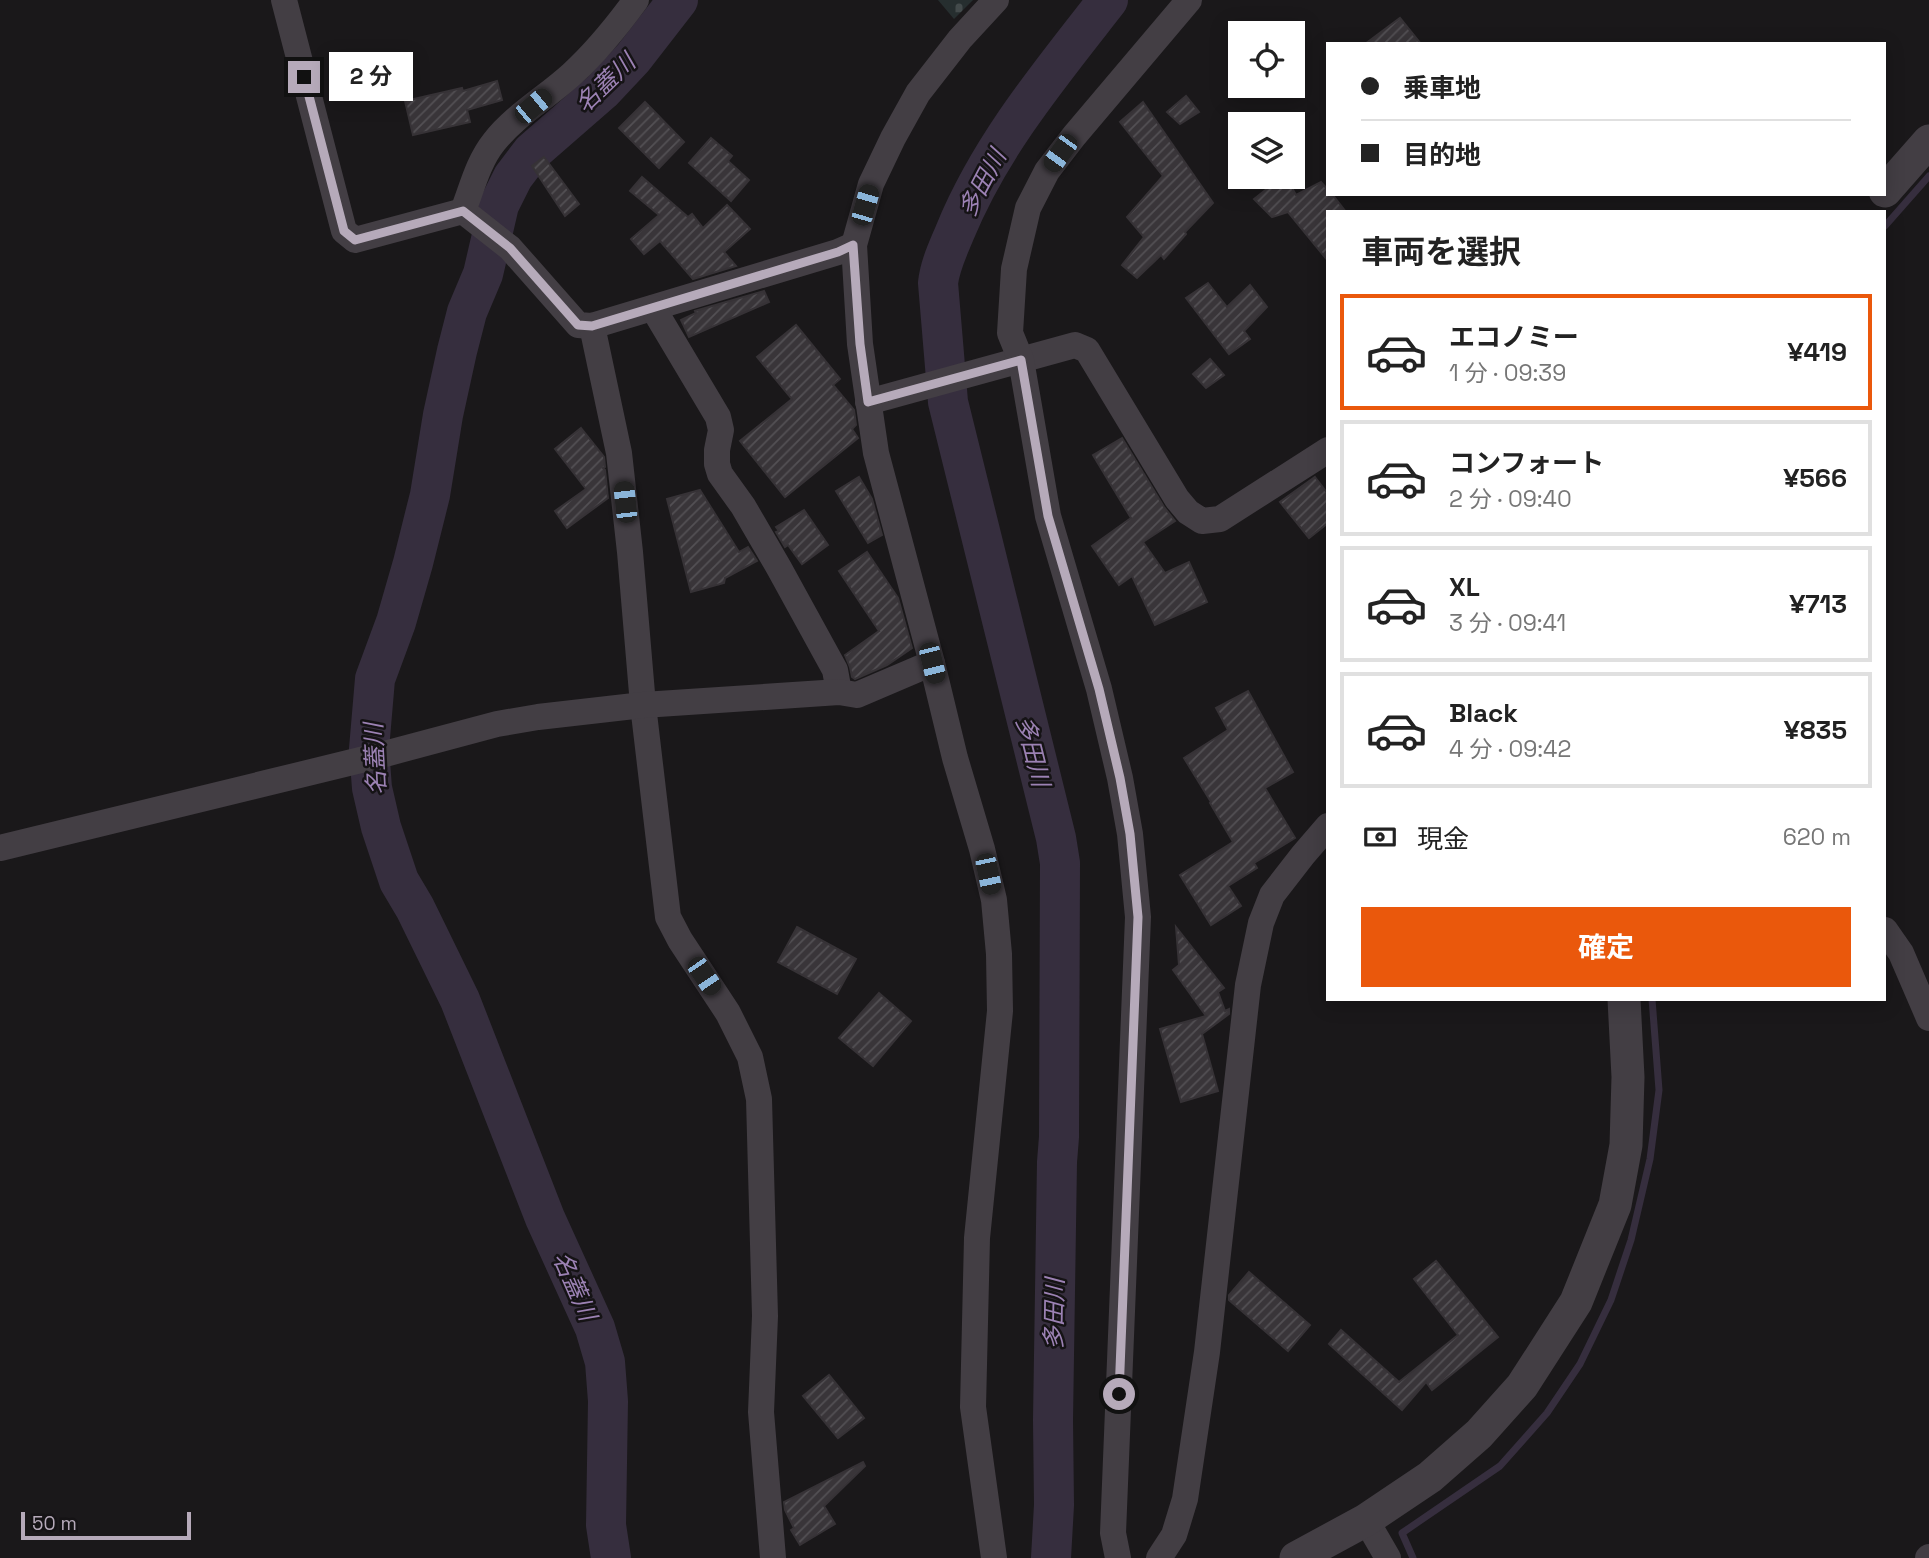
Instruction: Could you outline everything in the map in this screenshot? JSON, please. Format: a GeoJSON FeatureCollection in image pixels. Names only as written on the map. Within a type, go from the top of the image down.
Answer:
{"type":"FeatureCollection","features":[{"type":"Feature","properties":{"kind":"street"},"geometry":{"type":"LineString","coordinates":[[285,0],[344,231],[355,240],[468,215]]}},
{"type":"Feature","properties":{"kind":"street"},"geometry":{"type":"LineString","coordinates":[[468,215],[479,165],[494,142],[572,74],[601,44],[636,0]]}},
{"type":"Feature","properties":{"kind":"street"},"geometry":{"type":"LineString","coordinates":[[994,1558],[973,1407],[977,1238],[1000,1011],[994,900],[876,453],[876,400],[860,344],[853,245],[871,184],[918,93],[960,39],[996,0]]}},
{"type":"Feature","properties":{"kind":"street"},"geometry":{"type":"LineString","coordinates":[[1118,1558],[1113,1533],[1138,917],[1130,834],[1120,778],[1099,689],[1048,516],[1010,333],[1014,268],[1028,208],[1047,172],[1189,0]]}},
{"type":"Feature","properties":{"kind":"street"},"geometry":{"type":"LineString","coordinates":[[1886,190],[1929,141]]}},
{"type":"Feature","properties":{"kind":"street"},"geometry":{"type":"LineString","coordinates":[[1869,210],[1880,196]]}},
{"type":"Feature","properties":{"kind":"street"},"geometry":{"type":"LineString","coordinates":[[468,215],[510,248],[578,325],[592,326],[838,252],[853,245]]}},
{"type":"Feature","properties":{"kind":"street"},"geometry":{"type":"LineString","coordinates":[[653,308],[718,417],[721,430],[717,464],[720,474],[743,506],[835,670],[839,692]]}},
{"type":"Feature","properties":{"kind":"street"},"geometry":{"type":"LineString","coordinates":[[592,326],[619,453],[643,705],[668,917],[728,1013],[750,1057],[759,1099],[765,1316],[761,1412],[773,1558]]}},
{"type":"Feature","properties":{"kind":"street"},"geometry":{"type":"LineString","coordinates":[[876,400],[1075,345],[1087,350],[1177,499],[1188,512],[1202,521],[1220,519],[1326,451]]}},
{"type":"Feature","properties":{"kind":"street"},"geometry":{"type":"LineString","coordinates":[[0,848],[497,724],[643,705],[839,692],[857,695],[932,663]]}},
{"type":"Feature","properties":{"kind":"street"},"geometry":{"type":"LineString","coordinates":[[1159,1558],[1174,1535],[1185,1499],[1207,1352],[1248,985],[1261,923],[1272,895],[1326,828]]}},
{"type":"Feature","properties":{"kind":"street"},"geometry":{"type":"LineString","coordinates":[[1886,931],[1902,953],[1929,1018]]}},
{"type":"Feature","properties":{"kind":"street"},"geometry":{"type":"LineString","coordinates":[[1296,1558],[1366,1520],[1430,1477],[1479,1434],[1522,1386],[1576,1302],[1615,1205],[1626,1145],[1628,1077],[1623,1001]]}},
{"type":"Feature","properties":{"kind":"street"},"geometry":{"type":"LineString","coordinates":[[1366,1520],[1388,1558]]}},
{"type":"Feature","properties":{"kind":"green space"},"geometry":{"type":"Polygon","coordinates":[[[938,0],[973,0],[954,19],[938,0]]]}},
{"type":"Feature","properties":{"kind":"building"},"geometry":{"type":"Polygon","coordinates":[[[1400,18],[1419,42],[1368,42],[1400,18]]]}},
{"type":"Feature","properties":{"kind":"building"},"geometry":{"type":"Polygon","coordinates":[[[497,81],[502,100],[467,110],[470,122],[413,135],[405,101],[462,88],[463,91],[497,81]]]}},
{"type":"Feature","properties":{"kind":"building"},"geometry":{"type":"Polygon","coordinates":[[[1186,96],[1199,112],[1180,124],[1167,112],[1186,96]]]}},
{"type":"Feature","properties":{"kind":"building"},"geometry":{"type":"Polygon","coordinates":[[[645,102],[684,142],[659,168],[619,128],[645,102]]]}},
{"type":"Feature","properties":{"kind":"building"},"geometry":{"type":"Polygon","coordinates":[[[1143,102],[1213,203],[1164,259],[1161,255],[1137,278],[1122,265],[1144,237],[1127,217],[1163,176],[1120,122],[1143,102]]]}},
{"type":"Feature","properties":{"kind":"building"},"geometry":{"type":"Polygon","coordinates":[[[711,138],[732,156],[728,161],[749,180],[731,201],[689,163],[711,138]]]}},
{"type":"Feature","properties":{"kind":"building"},"geometry":{"type":"Polygon","coordinates":[[[544,157],[579,204],[565,216],[532,166],[544,157]]]}},
{"type":"Feature","properties":{"kind":"building"},"geometry":{"type":"Polygon","coordinates":[[[642,177],[688,217],[692,214],[703,228],[727,205],[750,229],[724,252],[736,266],[693,279],[660,241],[644,254],[631,239],[659,215],[630,191],[642,177]]]}},
{"type":"Feature","properties":{"kind":"building"},"geometry":{"type":"Polygon","coordinates":[[[1321,182],[1326,188],[1326,196],[1334,196],[1344,210],[1326,210],[1326,259],[1288,212],[1272,217],[1254,199],[1267,189],[1293,189],[1296,195],[1321,182]]]}},
{"type":"Feature","properties":{"kind":"building"},"geometry":{"type":"Polygon","coordinates":[[[1208,283],[1227,307],[1250,285],[1267,307],[1244,331],[1250,339],[1229,354],[1186,298],[1208,283]]]}},
{"type":"Feature","properties":{"kind":"building"},"geometry":{"type":"Polygon","coordinates":[[[764,291],[769,302],[689,337],[681,320],[696,313],[695,311],[764,291]]]}},
{"type":"Feature","properties":{"kind":"building"},"geometry":{"type":"Polygon","coordinates":[[[796,325],[840,379],[833,385],[854,410],[856,425],[852,429],[858,438],[785,497],[740,441],[792,399],[757,357],[796,325]]]}},
{"type":"Feature","properties":{"kind":"building"},"geometry":{"type":"Polygon","coordinates":[[[1210,359],[1224,375],[1206,388],[1193,374],[1210,359]]]}},
{"type":"Feature","properties":{"kind":"building"},"geometry":{"type":"Polygon","coordinates":[[[581,428],[604,457],[608,498],[567,528],[555,511],[586,489],[555,449],[581,428]]]}},
{"type":"Feature","properties":{"kind":"building"},"geometry":{"type":"Polygon","coordinates":[[[1122,438],[1175,521],[1143,542],[1165,573],[1189,562],[1207,602],[1155,625],[1132,576],[1119,585],[1092,546],[1131,518],[1093,455],[1122,438]]]}},
{"type":"Feature","properties":{"kind":"building"},"geometry":{"type":"Polygon","coordinates":[[[859,477],[872,499],[882,535],[868,543],[836,491],[859,477]]]}},
{"type":"Feature","properties":{"kind":"building"},"geometry":{"type":"Polygon","coordinates":[[[1315,477],[1326,491],[1326,525],[1309,538],[1280,502],[1315,477]]]}},
{"type":"Feature","properties":{"kind":"building"},"geometry":{"type":"Polygon","coordinates":[[[700,490],[739,552],[748,547],[757,561],[725,578],[724,583],[691,592],[667,499],[700,490]]]}},
{"type":"Feature","properties":{"kind":"building"},"geometry":{"type":"Polygon","coordinates":[[[804,510],[828,545],[802,564],[788,545],[785,547],[776,527],[804,510]]]}},
{"type":"Feature","properties":{"kind":"building"},"geometry":{"type":"Polygon","coordinates":[[[867,552],[898,598],[912,648],[887,665],[855,679],[845,655],[879,631],[839,571],[867,552]]]}},
{"type":"Feature","properties":{"kind":"building"},"geometry":{"type":"Polygon","coordinates":[[[1248,691],[1293,772],[1265,788],[1295,838],[1254,863],[1257,868],[1228,886],[1241,906],[1211,925],[1180,875],[1233,842],[1184,758],[1228,730],[1216,708],[1248,691]]]}},
{"type":"Feature","properties":{"kind":"building"},"geometry":{"type":"Polygon","coordinates":[[[797,927],[856,959],[837,994],[778,962],[797,927]]]}},
{"type":"Feature","properties":{"kind":"building"},"geometry":{"type":"Polygon","coordinates":[[[1176,927],[1224,988],[1218,992],[1225,1011],[1229,1009],[1229,1014],[1202,1034],[1218,1091],[1181,1102],[1160,1029],[1206,1016],[1173,970],[1179,965],[1176,927]]]}},
{"type":"Feature","properties":{"kind":"building"},"geometry":{"type":"Polygon","coordinates":[[[879,993],[911,1021],[873,1066],[839,1038],[879,993]]]}},
{"type":"Feature","properties":{"kind":"building"},"geometry":{"type":"Polygon","coordinates":[[[1436,1261],[1498,1337],[1432,1390],[1426,1382],[1402,1410],[1329,1344],[1341,1330],[1399,1382],[1458,1335],[1414,1279],[1436,1261]]]}},
{"type":"Feature","properties":{"kind":"building"},"geometry":{"type":"Polygon","coordinates":[[[1249,1272],[1310,1325],[1288,1351],[1229,1300],[1229,1295],[1249,1272]]]}},
{"type":"Feature","properties":{"kind":"building"},"geometry":{"type":"Polygon","coordinates":[[[829,1375],[864,1418],[838,1438],[803,1396],[829,1375]]]}},
{"type":"Feature","properties":{"kind":"building"},"geometry":{"type":"Polygon","coordinates":[[[863,1462],[865,1466],[824,1506],[835,1524],[800,1545],[791,1530],[794,1528],[784,1502],[863,1462]]]}},
{"type":"Feature","properties":{"kind":"waterway","name":"名蓋川"},"geometry":{"type":"LineString","coordinates":[[611,1558],[606,1525],[608,1401],[605,1362],[595,1328],[545,1218],[460,1000],[399,881],[381,827],[372,788],[369,749],[375,679],[396,622],[413,563],[430,495],[457,351],[467,312],[483,274],[499,205],[513,177],[532,152],[602,91],[633,58],[678,0]]}},
{"type":"Feature","properties":{"kind":"waterway","name":"多田川"},"geometry":{"type":"LineString","coordinates":[[1051,1558],[1059,1137],[1060,863],[948,402],[938,283],[942,263],[969,200],[1004,140],[1108,0]]}},
{"type":"Feature","properties":{"kind":"waterway"},"geometry":{"type":"LineString","coordinates":[[1886,225],[1929,176]]}},
{"type":"Feature","properties":{"kind":"waterway"},"geometry":{"type":"LineString","coordinates":[[1413,1558],[1402,1533],[1500,1466],[1547,1413],[1580,1364],[1611,1300],[1631,1240],[1650,1159],[1659,1090],[1652,1001]]}},
{"type":"Feature","properties":{"kind":"route"},"geometry":{"type":"LineString","coordinates":[[304,77],[344,231],[355,240],[463,211],[510,248],[578,325],[592,326],[838,252],[853,245],[860,344],[868,402],[1021,360],[1048,516],[1099,689],[1120,778],[1130,834],[1138,917],[1119,1394]]}}]}
